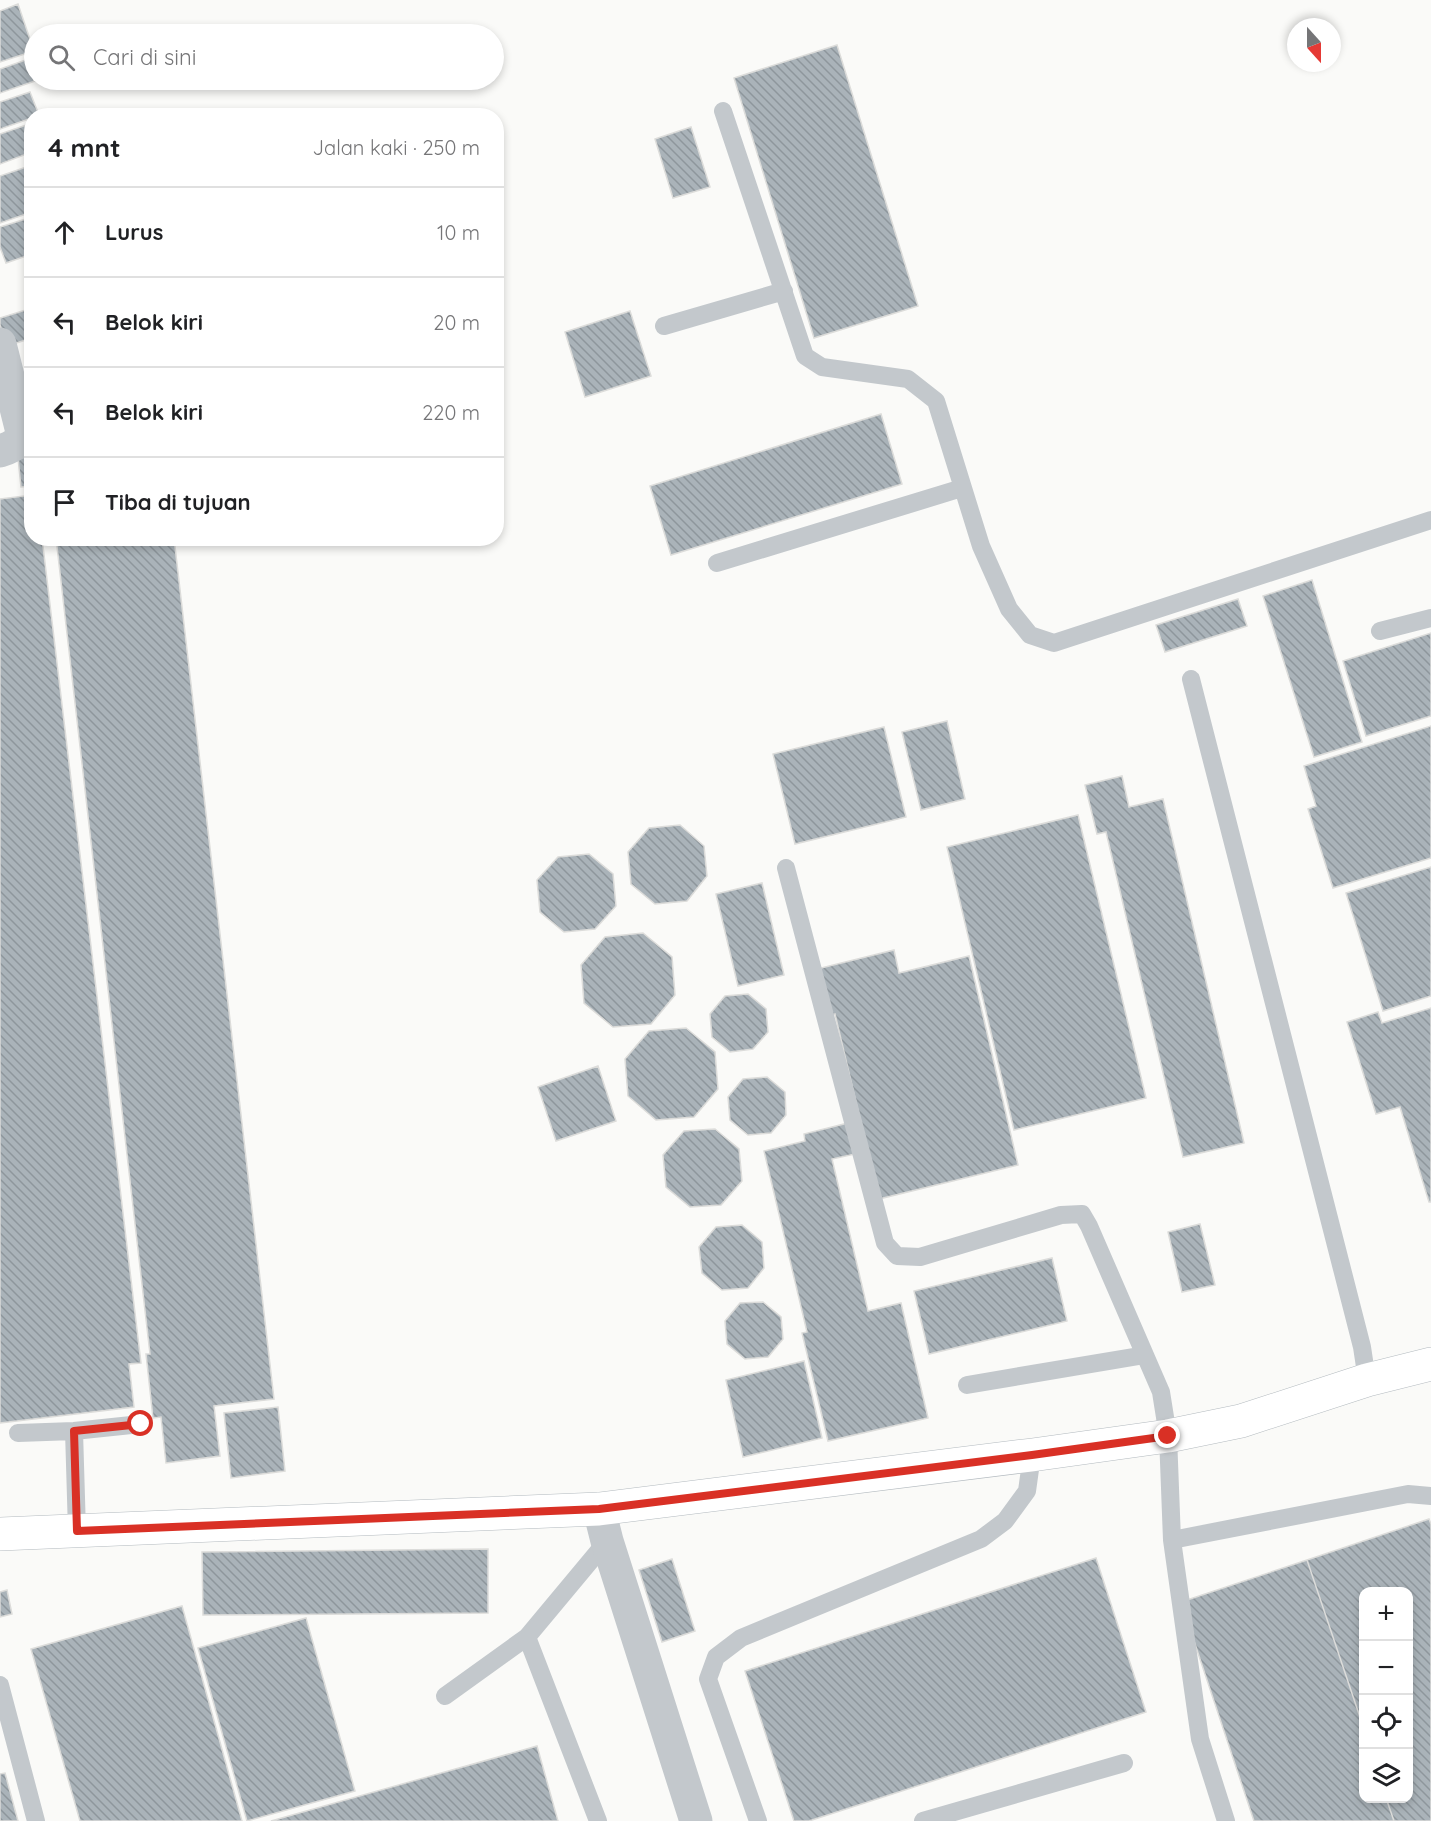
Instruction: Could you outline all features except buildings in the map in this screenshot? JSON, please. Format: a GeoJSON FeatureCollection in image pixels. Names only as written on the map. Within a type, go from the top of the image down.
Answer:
{"type":"FeatureCollection","features":[{"type":"Feature","properties":{"kind":"street"},"geometry":{"type":"LineString","coordinates":[[0,344],[22,432],[18,443],[0,452]]}},
{"type":"Feature","properties":{"kind":"street"},"geometry":{"type":"LineString","coordinates":[[0,1534],[599,1509],[1168,1436],[1240,1421],[1367,1380],[1431,1364]]}},
{"type":"Feature","properties":{"kind":"street"},"geometry":{"type":"LineString","coordinates":[[599,1509],[607,1541],[696,1821]]}},
{"type":"Feature","properties":{"kind":"lane"},"geometry":{"type":"LineString","coordinates":[[723,111],[805,356],[822,367],[908,379],[936,401],[981,546],[1009,609],[1030,635],[1054,643],[1431,520]]}},
{"type":"Feature","properties":{"kind":"lane"},"geometry":{"type":"LineString","coordinates":[[664,326],[784,291]]}},
{"type":"Feature","properties":{"kind":"lane"},"geometry":{"type":"LineString","coordinates":[[717,563],[962,488]]}},
{"type":"Feature","properties":{"kind":"lane"},"geometry":{"type":"LineString","coordinates":[[1380,631],[1431,618]]}},
{"type":"Feature","properties":{"kind":"lane"},"geometry":{"type":"LineString","coordinates":[[1191,679],[1362,1347],[1367,1380]]}},
{"type":"Feature","properties":{"kind":"lane"},"geometry":{"type":"LineString","coordinates":[[786,868],[885,1243],[897,1256],[920,1257],[1061,1215],[1082,1214],[1089,1226],[1161,1392],[1168,1436],[1172,1540],[1200,1739],[1226,1821]]}},
{"type":"Feature","properties":{"kind":"lane"},"geometry":{"type":"LineString","coordinates":[[967,1385],[1145,1355]]}},
{"type":"Feature","properties":{"kind":"lane"},"geometry":{"type":"LineString","coordinates":[[18,1433],[74,1431],[141,1424]]}},
{"type":"Feature","properties":{"kind":"lane"},"geometry":{"type":"LineString","coordinates":[[74,1431],[77,1531]]}},
{"type":"Feature","properties":{"kind":"lane"},"geometry":{"type":"LineString","coordinates":[[758,1821],[708,1678],[716,1657],[741,1638],[981,1539],[1005,1521],[1027,1491],[1032,1455]]}},
{"type":"Feature","properties":{"kind":"lane"},"geometry":{"type":"LineString","coordinates":[[1172,1540],[1408,1494],[1431,1496]]}},
{"type":"Feature","properties":{"kind":"lane"},"geometry":{"type":"LineString","coordinates":[[445,1696],[527,1637],[607,1541]]}},
{"type":"Feature","properties":{"kind":"lane"},"geometry":{"type":"LineString","coordinates":[[527,1637],[598,1821]]}},
{"type":"Feature","properties":{"kind":"lane"},"geometry":{"type":"LineString","coordinates":[[0,1685],[36,1821]]}},
{"type":"Feature","properties":{"kind":"lane"},"geometry":{"type":"LineString","coordinates":[[923,1821],[1124,1763]]}},
{"type":"Feature","properties":{"kind":"route"},"geometry":{"type":"LineString","coordinates":[[141,1424],[74,1431],[77,1531],[599,1509],[1168,1436]]}}]}
